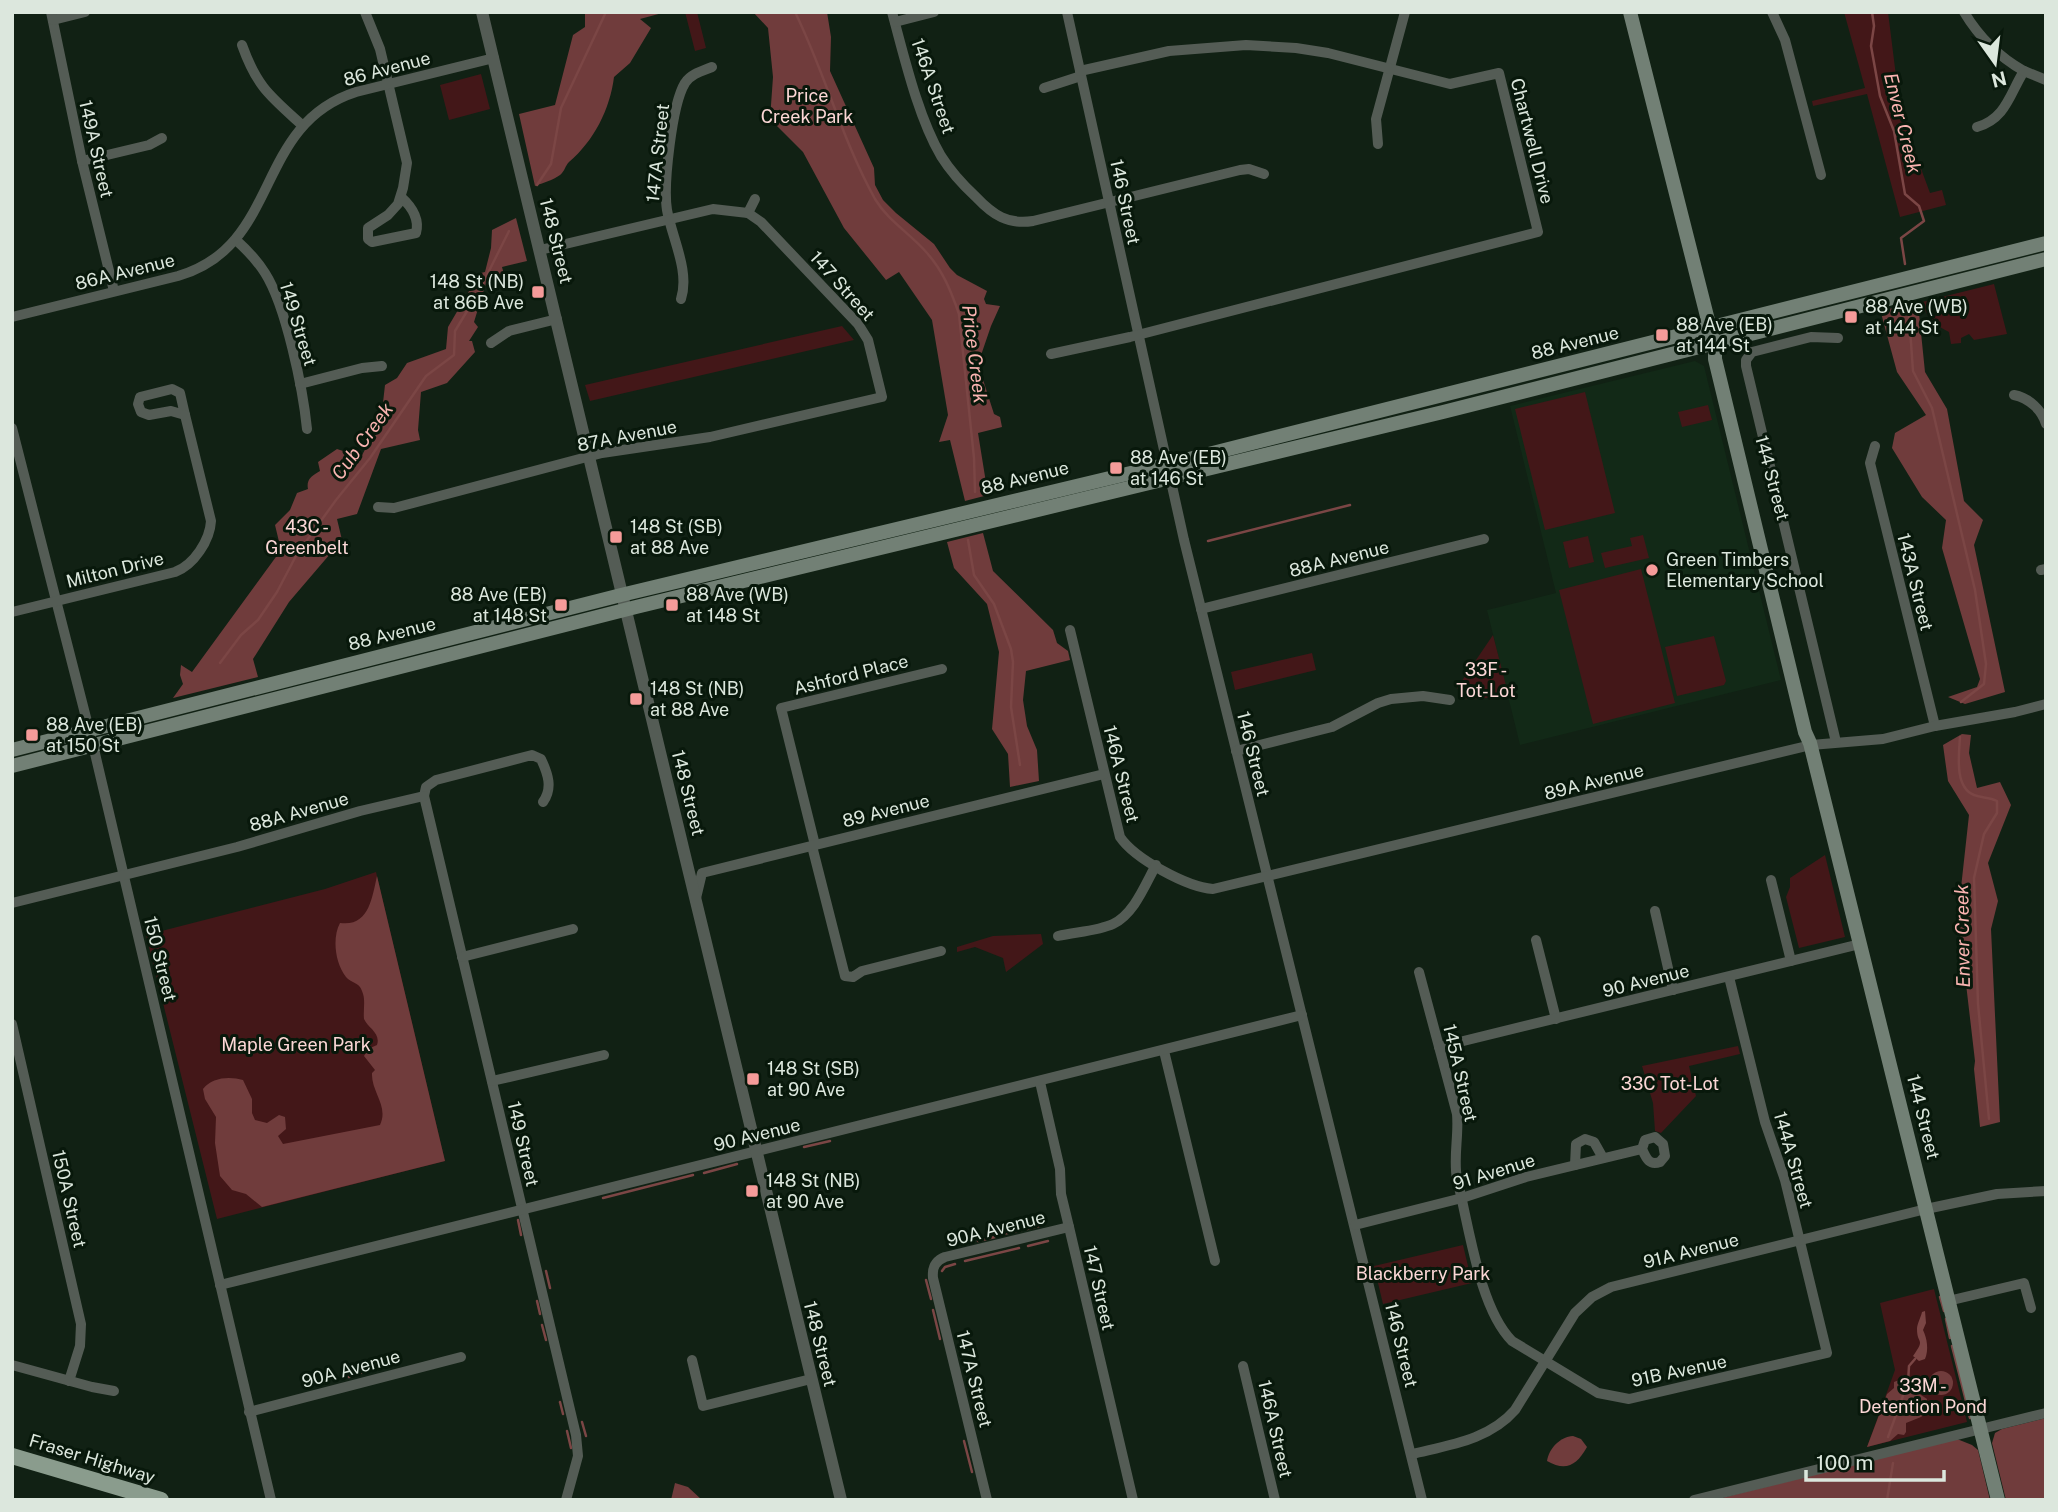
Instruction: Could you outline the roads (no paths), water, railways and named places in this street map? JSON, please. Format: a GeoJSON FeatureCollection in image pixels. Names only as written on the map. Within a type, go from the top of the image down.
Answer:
{"type":"FeatureCollection","features":[{"type":"Feature","properties":{"kind":"main road","name":"144 Street"},"geometry":{"type":"LineString","coordinates":[[1630,12],[1715,345],[1718,373],[1806,735],[1811,744],[1998,1500]]}},
{"type":"Feature","properties":{"kind":"main road","name":"88 Avenue"},"geometry":{"type":"LineString","coordinates":[[12,750],[91,738],[625,610],[2046,243]]}},
{"type":"Feature","properties":{"kind":"main road","name":"88 Avenue"},"geometry":{"type":"LineString","coordinates":[[12,766],[91,738],[621,595],[1715,345],[2046,258]]}},
{"type":"Feature","properties":{"kind":"main road","name":"Fraser Highway"},"geometry":{"type":"LineString","coordinates":[[12,1456],[161,1500]]}},
{"type":"Feature","properties":{"kind":"street"},"geometry":{"type":"LineString","coordinates":[[52,16],[85,12]]}},
{"type":"Feature","properties":{"kind":"street"},"geometry":{"type":"LineString","coordinates":[[365,12],[375,33],[407,163],[401,197],[388,215],[368,228],[368,239],[372,242],[413,234],[418,230],[414,212],[401,197]]}},
{"type":"Feature","properties":{"kind":"street","name":"148 Street"},"geometry":{"type":"LineString","coordinates":[[482,12],[841,1500]]}},
{"type":"Feature","properties":{"kind":"street"},"geometry":{"type":"LineString","coordinates":[[894,17],[934,12]]}},
{"type":"Feature","properties":{"kind":"street","name":"146 Street"},"geometry":{"type":"LineString","coordinates":[[1067,12],[1168,471],[1422,1500]]}},
{"type":"Feature","properties":{"kind":"street"},"geometry":{"type":"LineString","coordinates":[[1378,144],[1376,119],[1405,12]]}},
{"type":"Feature","properties":{"kind":"street"},"geometry":{"type":"LineString","coordinates":[[1772,12],[1785,40],[1821,174]]}},
{"type":"Feature","properties":{"kind":"street"},"geometry":{"type":"LineString","coordinates":[[1964,12],[1989,45],[2011,64],[2046,80]]}},
{"type":"Feature","properties":{"kind":"street","name":"149A Street"},"geometry":{"type":"LineString","coordinates":[[52,16],[82,161],[114,291]]}},
{"type":"Feature","properties":{"kind":"street","name":"146A Street"},"geometry":{"type":"LineString","coordinates":[[894,17],[925,118],[942,156],[961,182],[988,209],[998,217],[1012,222],[1033,221],[1108,202]]}},
{"type":"Feature","properties":{"kind":"street"},"geometry":{"type":"LineString","coordinates":[[242,45],[260,85],[302,125]]}},
{"type":"Feature","properties":{"kind":"street","name":"Chartwell Drive"},"geometry":{"type":"LineString","coordinates":[[1044,88],[1080,74],[1169,51],[1246,46],[1313,50],[1450,84],[1499,73],[1538,232],[1138,334]]}},
{"type":"Feature","properties":{"kind":"street","name":"86 Avenue"},"geometry":{"type":"LineString","coordinates":[[236,240],[256,209],[284,150],[302,125],[337,99],[494,58]]}},
{"type":"Feature","properties":{"kind":"street","name":"147A Street"},"geometry":{"type":"LineString","coordinates":[[681,299],[684,278],[665,197],[676,109],[681,91],[690,77],[712,67]]}},
{"type":"Feature","properties":{"kind":"street"},"geometry":{"type":"LineString","coordinates":[[1977,127],[1989,124],[2000,115],[2024,71]]}},
{"type":"Feature","properties":{"kind":"street"},"geometry":{"type":"LineString","coordinates":[[82,161],[149,145],[163,138]]}},
{"type":"Feature","properties":{"kind":"street"},"geometry":{"type":"LineString","coordinates":[[1108,202],[1240,170],[1249,169],[1264,174]]}},
{"type":"Feature","properties":{"kind":"street"},"geometry":{"type":"LineString","coordinates":[[540,250],[718,209],[748,214],[755,200]]}},
{"type":"Feature","properties":{"kind":"street","name":"147 Street"},"geometry":{"type":"LineString","coordinates":[[748,214],[761,222],[858,324],[868,340],[882,397]]}},
{"type":"Feature","properties":{"kind":"street","name":"86A Avenue"},"geometry":{"type":"LineString","coordinates":[[12,317],[187,273],[214,258],[236,240]]}},
{"type":"Feature","properties":{"kind":"street","name":"149 Street"},"geometry":{"type":"LineString","coordinates":[[236,240],[264,271],[275,293],[300,384],[307,429]]}},
{"type":"Feature","properties":{"kind":"street"},"geometry":{"type":"LineString","coordinates":[[491,343],[509,331],[557,319]]}},
{"type":"Feature","properties":{"kind":"street"},"geometry":{"type":"LineString","coordinates":[[1051,354],[1138,334]]}},
{"type":"Feature","properties":{"kind":"street"},"geometry":{"type":"LineString","coordinates":[[1836,742],[1746,360],[1752,352],[1811,337],[1838,338]]}},
{"type":"Feature","properties":{"kind":"street"},"geometry":{"type":"LineString","coordinates":[[300,384],[362,368],[382,366]]}},
{"type":"Feature","properties":{"kind":"street","name":"Milton Drive"},"geometry":{"type":"LineString","coordinates":[[12,612],[175,572],[192,562],[208,535],[211,521],[181,395],[176,389],[139,399],[139,408],[145,415],[171,411],[185,415]]}},
{"type":"Feature","properties":{"kind":"street"},"geometry":{"type":"LineString","coordinates":[[2014,395],[2022,397],[2043,414],[2046,424]]}},
{"type":"Feature","properties":{"kind":"street","name":"87A Avenue"},"geometry":{"type":"LineString","coordinates":[[378,507],[394,508],[602,453],[730,433],[882,397]]}},
{"type":"Feature","properties":{"kind":"street","name":"150 Street"},"geometry":{"type":"LineString","coordinates":[[12,428],[16,458],[91,738],[271,1500]]}},
{"type":"Feature","properties":{"kind":"street","name":"143A Street"},"geometry":{"type":"LineString","coordinates":[[1875,446],[1870,463],[1935,726]]}},
{"type":"Feature","properties":{"kind":"street","name":"88A Avenue"},"geometry":{"type":"LineString","coordinates":[[1201,609],[1484,539]]}},
{"type":"Feature","properties":{"kind":"street","name":"146A Street"},"geometry":{"type":"LineString","coordinates":[[1070,630],[1121,837],[1130,850],[1156,865]]}},
{"type":"Feature","properties":{"kind":"street","name":"Ashford Place"},"geometry":{"type":"LineString","coordinates":[[813,845],[781,708],[942,670]]}},
{"type":"Feature","properties":{"kind":"street"},"geometry":{"type":"LineString","coordinates":[[1236,751],[1332,727],[1391,699],[1423,696],[1450,700]]}},
{"type":"Feature","properties":{"kind":"street","name":"89A Avenue"},"geometry":{"type":"LineString","coordinates":[[1156,865],[1205,889],[1223,888],[1811,744],[1883,739],[2046,704]]}},
{"type":"Feature","properties":{"kind":"street","name":"88A Avenue"},"geometry":{"type":"LineString","coordinates":[[12,903],[424,796],[426,788],[436,780],[532,755],[541,759],[547,776],[549,792],[543,802]]}},
{"type":"Feature","properties":{"kind":"street","name":"89 Avenue"},"geometry":{"type":"LineString","coordinates":[[696,898],[702,873],[1104,774]]}},
{"type":"Feature","properties":{"kind":"street","name":"149 Street"},"geometry":{"type":"LineString","coordinates":[[424,796],[576,1434],[578,1456],[566,1500]]}},
{"type":"Feature","properties":{"kind":"street"},"geometry":{"type":"LineString","coordinates":[[813,845],[845,976],[852,977],[862,971],[941,951]]}},
{"type":"Feature","properties":{"kind":"street"},"geometry":{"type":"LineString","coordinates":[[1058,936],[1112,924],[1125,915],[1156,865]]}},
{"type":"Feature","properties":{"kind":"street"},"geometry":{"type":"LineString","coordinates":[[1771,880],[1791,961]]}},
{"type":"Feature","properties":{"kind":"street"},"geometry":{"type":"LineString","coordinates":[[1655,911],[1673,990]]}},
{"type":"Feature","properties":{"kind":"street"},"geometry":{"type":"LineString","coordinates":[[462,957],[573,929]]}},
{"type":"Feature","properties":{"kind":"street"},"geometry":{"type":"LineString","coordinates":[[1536,940],[1556,1019]]}},
{"type":"Feature","properties":{"kind":"street","name":"90 Avenue"},"geometry":{"type":"LineString","coordinates":[[1439,1048],[1860,944]]}},
{"type":"Feature","properties":{"kind":"street","name":"145A Street"},"geometry":{"type":"LineString","coordinates":[[1419,972],[1457,1114],[1455,1171],[1488,1304],[1497,1324],[1512,1341],[1546,1361]]}},
{"type":"Feature","properties":{"kind":"street","name":"144A Street"},"geometry":{"type":"LineString","coordinates":[[1729,976],[1765,1122],[1785,1180],[1827,1353]]}},
{"type":"Feature","properties":{"kind":"street","name":"90 Avenue"},"geometry":{"type":"LineString","coordinates":[[220,1285],[1302,1015]]}},
{"type":"Feature","properties":{"kind":"street","name":"150A Street"},"geometry":{"type":"LineString","coordinates":[[12,1024],[81,1324],[80,1346],[69,1381]]}},
{"type":"Feature","properties":{"kind":"street"},"geometry":{"type":"LineString","coordinates":[[1164,1051],[1215,1261]]}},
{"type":"Feature","properties":{"kind":"street"},"geometry":{"type":"LineString","coordinates":[[492,1081],[604,1055]]}},
{"type":"Feature","properties":{"kind":"street","name":"147 Street"},"geometry":{"type":"LineString","coordinates":[[1040,1082],[1060,1169],[1061,1194],[1133,1500]]}},
{"type":"Feature","properties":{"kind":"street"},"geometry":{"type":"LineString","coordinates":[[1574,1165],[1576,1144],[1585,1139],[1594,1142],[1603,1158]]}},
{"type":"Feature","properties":{"kind":"street","name":"91 Avenue"},"geometry":{"type":"LineString","coordinates":[[1354,1225],[1462,1198],[1526,1177],[1642,1149]]}},
{"type":"Feature","properties":{"kind":"street","name":"91A Avenue"},"geometry":{"type":"LineString","coordinates":[[1412,1454],[1479,1436],[1496,1427],[1515,1410],[1580,1307],[1605,1290],[1623,1283],[1926,1209],[1997,1194],[2046,1191]]}},
{"type":"Feature","properties":{"kind":"street","name":"90A Avenue"},"geometry":{"type":"LineString","coordinates":[[934,1266],[945,1257],[1069,1227]]}},
{"type":"Feature","properties":{"kind":"street","name":"147A Street"},"geometry":{"type":"LineString","coordinates":[[934,1266],[933,1278],[987,1500]]}},
{"type":"Feature","properties":{"kind":"street"},"geometry":{"type":"LineString","coordinates":[[1948,1301],[2024,1283],[2031,1308]]}},
{"type":"Feature","properties":{"kind":"street","name":"91B Avenue"},"geometry":{"type":"LineString","coordinates":[[1546,1361],[1598,1393],[1629,1399],[1827,1353]]}},
{"type":"Feature","properties":{"kind":"street","name":"90A Avenue"},"geometry":{"type":"LineString","coordinates":[[249,1412],[461,1357]]}},
{"type":"Feature","properties":{"kind":"street"},"geometry":{"type":"LineString","coordinates":[[692,1360],[703,1406],[811,1379]]}},
{"type":"Feature","properties":{"kind":"street"},"geometry":{"type":"LineString","coordinates":[[12,1365],[114,1391]]}},
{"type":"Feature","properties":{"kind":"street","name":"146A Street"},"geometry":{"type":"LineString","coordinates":[[1243,1366],[1275,1500]]}},
{"type":"Feature","properties":{"kind":"street"},"geometry":{"type":"LineString","coordinates":[[1694,1500],[2046,1413]]}},
{"type":"Feature","properties":{"kind":"waterway","name":"Cub Creek"},"geometry":{"type":"LineString","coordinates":[[537,185],[551,164],[561,108],[606,12]]}},
{"type":"Feature","properties":{"kind":"waterway","name":"Price Creek"},"geometry":{"type":"LineString","coordinates":[[795,12],[863,177],[875,199],[886,214],[933,260],[956,306],[974,458],[975,492]]}},
{"type":"Feature","properties":{"kind":"waterway","name":"Enver Creek"},"geometry":{"type":"LineString","coordinates":[[1872,12],[1874,26],[1871,46],[1880,96],[1894,131],[1905,194],[1919,206],[1924,221],[1901,238],[1905,264]]}},
{"type":"Feature","properties":{"kind":"waterway","name":"Cub Creek"},"geometry":{"type":"LineString","coordinates":[[220,663],[241,635],[258,620],[277,592],[297,554],[370,458],[426,376],[454,355],[455,331],[478,293],[509,231]]}},
{"type":"Feature","properties":{"kind":"waterway","name":"Enver Creek"},"geometry":{"type":"LineString","coordinates":[[1909,314],[1913,371],[1932,408],[1975,590],[1986,664],[1984,684],[1961,702]]}},
{"type":"Feature","properties":{"kind":"waterway"},"geometry":{"type":"LineString","coordinates":[[1208,541],[1350,505]]}},
{"type":"Feature","properties":{"kind":"waterway","name":"Price Creek"},"geometry":{"type":"LineString","coordinates":[[968,540],[974,575],[994,604],[1011,649],[1011,707],[1020,765]]}},
{"type":"Feature","properties":{"kind":"waterway","name":"Enver Creek"},"geometry":{"type":"LineString","coordinates":[[1960,737],[1959,769],[1963,785],[1974,795],[1997,801],[1997,813],[1984,834],[1974,878],[1978,1004],[1989,1119]]}},
{"type":"Feature","properties":{"kind":"waterway"},"geometry":{"type":"LineString","coordinates":[[804,1147],[830,1141]]}},
{"type":"Feature","properties":{"kind":"waterway"},"geometry":{"type":"LineString","coordinates":[[704,1173],[737,1164]]}},
{"type":"Feature","properties":{"kind":"waterway"},"geometry":{"type":"LineString","coordinates":[[603,1198],[693,1175]]}},
{"type":"Feature","properties":{"kind":"waterway"},"geometry":{"type":"LineString","coordinates":[[518,1220],[521,1235]]}},
{"type":"Feature","properties":{"kind":"waterway"},"geometry":{"type":"LineString","coordinates":[[1027,1229],[1039,1226]]}},
{"type":"Feature","properties":{"kind":"waterway"},"geometry":{"type":"LineString","coordinates":[[1003,1234],[1021,1230]]}},
{"type":"Feature","properties":{"kind":"waterway"},"geometry":{"type":"LineString","coordinates":[[978,1241],[995,1237]]}},
{"type":"Feature","properties":{"kind":"waterway"},"geometry":{"type":"LineString","coordinates":[[1028,1246],[1048,1241]]}},
{"type":"Feature","properties":{"kind":"waterway"},"geometry":{"type":"LineString","coordinates":[[965,1261],[1019,1248]]}},
{"type":"Feature","properties":{"kind":"waterway"},"geometry":{"type":"LineString","coordinates":[[942,1271],[955,1264]]}},
{"type":"Feature","properties":{"kind":"waterway"},"geometry":{"type":"LineString","coordinates":[[546,1271],[550,1288]]}},
{"type":"Feature","properties":{"kind":"waterway"},"geometry":{"type":"LineString","coordinates":[[926,1280],[931,1299]]}},
{"type":"Feature","properties":{"kind":"waterway"},"geometry":{"type":"LineString","coordinates":[[1940,1297],[1944,1311]]}},
{"type":"Feature","properties":{"kind":"waterway"},"geometry":{"type":"LineString","coordinates":[[537,1301],[540,1314]]}},
{"type":"Feature","properties":{"kind":"waterway"},"geometry":{"type":"LineString","coordinates":[[933,1310],[940,1339]]}},
{"type":"Feature","properties":{"kind":"waterway"},"geometry":{"type":"LineString","coordinates":[[1946,1319],[1950,1338]]}},
{"type":"Feature","properties":{"kind":"waterway"},"geometry":{"type":"LineString","coordinates":[[542,1325],[546,1340]]}},
{"type":"Feature","properties":{"kind":"waterway"},"geometry":{"type":"LineString","coordinates":[[1952,1346],[1966,1401]]}},
{"type":"Feature","properties":{"kind":"waterway","name":"Enver Creek"},"geometry":{"type":"LineString","coordinates":[[1888,1437],[1908,1382],[1909,1366],[1915,1359]]}},
{"type":"Feature","properties":{"kind":"waterway"},"geometry":{"type":"LineString","coordinates":[[349,1377],[363,1372]]}},
{"type":"Feature","properties":{"kind":"waterway"},"geometry":{"type":"LineString","coordinates":[[560,1402],[563,1414]]}},
{"type":"Feature","properties":{"kind":"waterway"},"geometry":{"type":"LineString","coordinates":[[1967,1407],[1970,1418]]}},
{"type":"Feature","properties":{"kind":"waterway"},"geometry":{"type":"LineString","coordinates":[[582,1422],[586,1436]]}},
{"type":"Feature","properties":{"kind":"waterway"},"geometry":{"type":"LineString","coordinates":[[567,1431],[571,1448]]}},
{"type":"Feature","properties":{"kind":"waterway"},"geometry":{"type":"LineString","coordinates":[[964,1441],[972,1472]]}},
{"type":"Feature","properties":{"kind":"waterway","name":"Enver Creek"},"geometry":{"type":"LineString","coordinates":[[1887,1500],[1893,1463]]}},
{"type":"Feature","properties":{"kind":"place","name":"148 St (NB) at 86B Ave"},"geometry":{"type":"Point","coordinates":[538,292]}},
{"type":"Feature","properties":{"kind":"place","name":"88 Ave (WB) at 144 St"},"geometry":{"type":"Point","coordinates":[1851,317]}},
{"type":"Feature","properties":{"kind":"place","name":"88 Ave (EB) at 144 St"},"geometry":{"type":"Point","coordinates":[1662,335]}},
{"type":"Feature","properties":{"kind":"place","name":"88 Ave (EB) at 146 St"},"geometry":{"type":"Point","coordinates":[1116,468]}},
{"type":"Feature","properties":{"kind":"place","name":"148 St (SB) at 88 Ave"},"geometry":{"type":"Point","coordinates":[616,537]}},
{"type":"Feature","properties":{"kind":"place","name":"Green Timbers Elementary School"},"geometry":{"type":"Point","coordinates":[1652,570]}},
{"type":"Feature","properties":{"kind":"place","name":"88 Ave (EB) at 148 St"},"geometry":{"type":"Point","coordinates":[561,605]}},
{"type":"Feature","properties":{"kind":"place","name":"88 Ave (WB) at 148 St"},"geometry":{"type":"Point","coordinates":[672,605]}},
{"type":"Feature","properties":{"kind":"place","name":"148 St (NB) at 88 Ave"},"geometry":{"type":"Point","coordinates":[636,699]}},
{"type":"Feature","properties":{"kind":"place","name":"88 Ave (EB) at 150 St"},"geometry":{"type":"Point","coordinates":[32,735]}},
{"type":"Feature","properties":{"kind":"place","name":"148 St (SB) at 90 Ave"},"geometry":{"type":"Point","coordinates":[753,1079]}},
{"type":"Feature","properties":{"kind":"place","name":"148 St (NB) at 90 Ave"},"geometry":{"type":"Point","coordinates":[752,1191]}},
{"type":"Feature","properties":{"kind":"park label","name":"Price Creek Park"},"geometry":{"type":"Point","coordinates":[807,106]}},
{"type":"Feature","properties":{"kind":"park label","name":"43C - Greenbelt"},"geometry":{"type":"Point","coordinates":[307,537]}},
{"type":"Feature","properties":{"kind":"park label","name":"33F - Tot-Lot"},"geometry":{"type":"Point","coordinates":[1486,680]}},
{"type":"Feature","properties":{"kind":"park label","name":"Maple Green Park"},"geometry":{"type":"Point","coordinates":[296,1045]}},
{"type":"Feature","properties":{"kind":"park label","name":"33C Tot-Lot"},"geometry":{"type":"Point","coordinates":[1670,1084]}},
{"type":"Feature","properties":{"kind":"park label","name":"Blackberry Park"},"geometry":{"type":"Point","coordinates":[1423,1274]}},
{"type":"Feature","properties":{"kind":"park label","name":"33M - Detention Pond"},"geometry":{"type":"Point","coordinates":[1923,1396]}}]}
